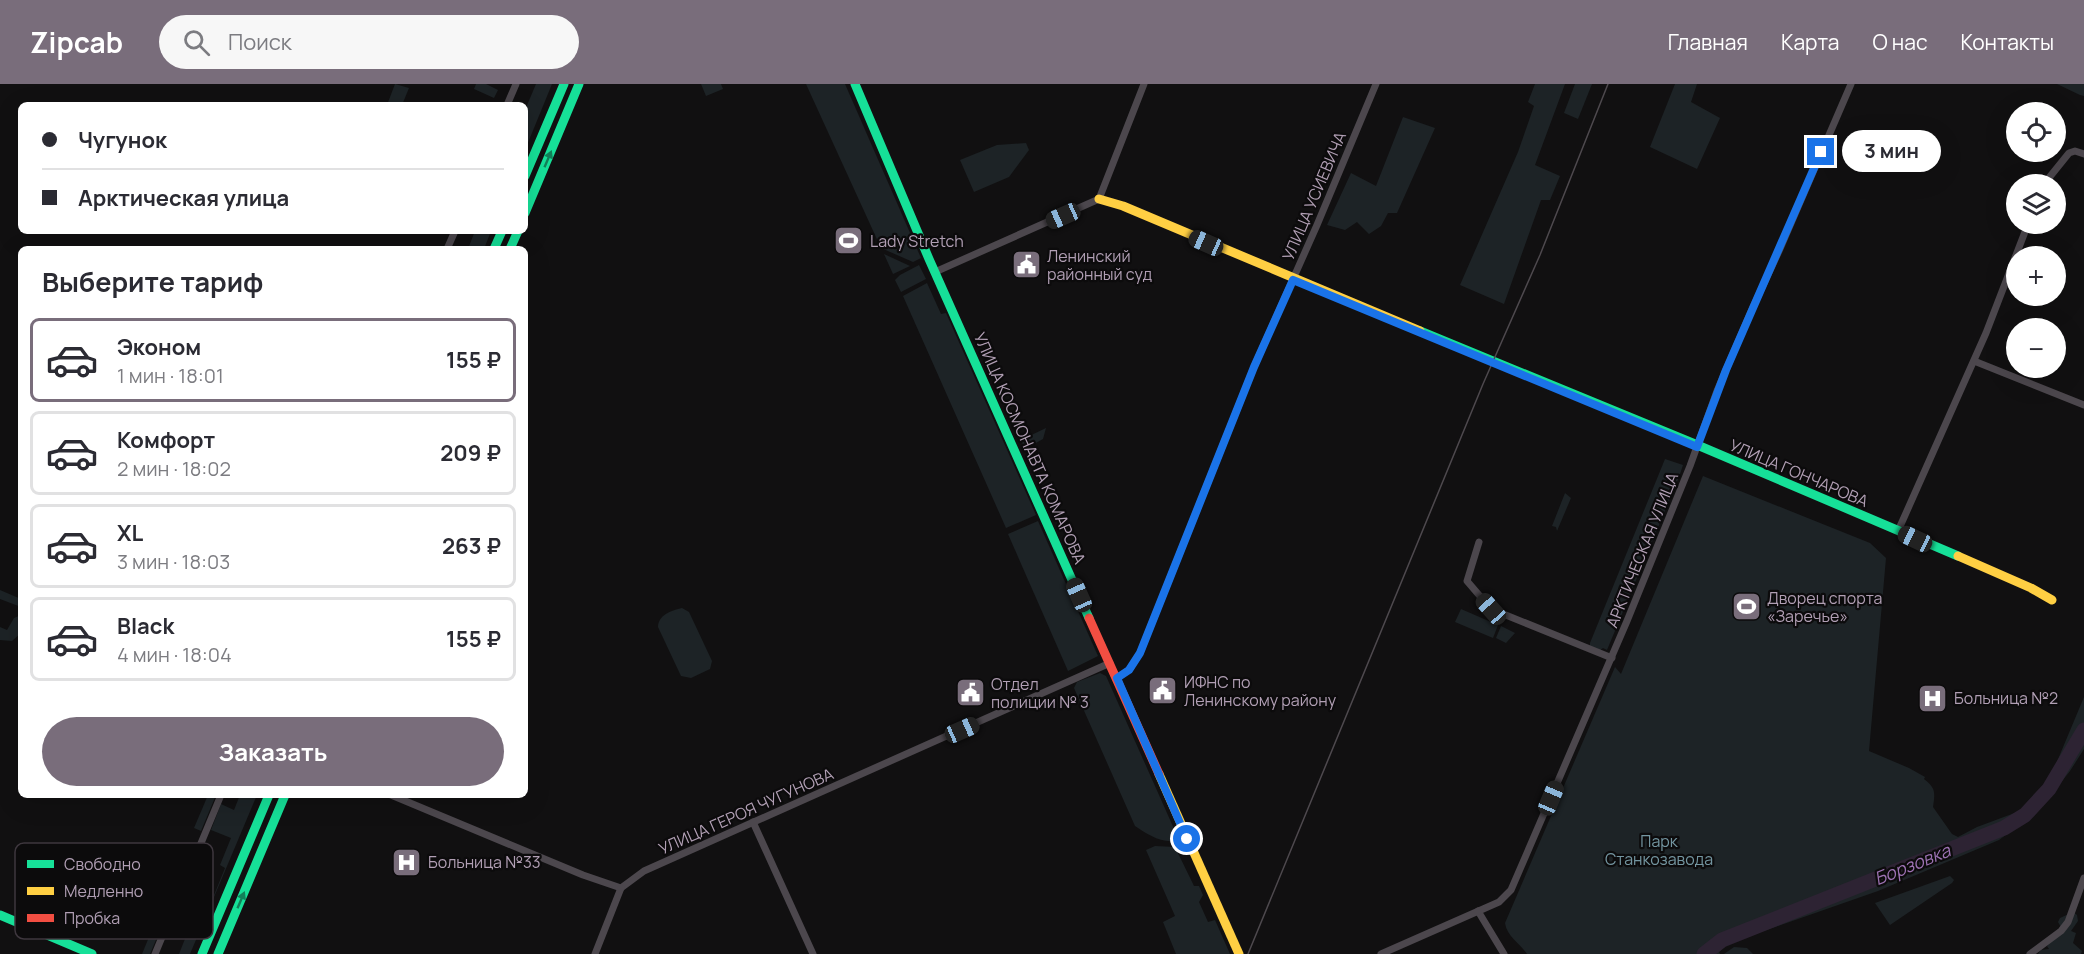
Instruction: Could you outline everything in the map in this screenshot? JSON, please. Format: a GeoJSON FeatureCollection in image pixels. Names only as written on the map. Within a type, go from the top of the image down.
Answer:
{"type":"FeatureCollection","features":[{"type":"Feature","properties":{"kind":"street"},"geometry":{"type":"LineString","coordinates":[[508,102],[516,84]]}},
{"type":"Feature","properties":{"kind":"street"},"geometry":{"type":"LineString","coordinates":[[528,169],[564,84]]}},
{"type":"Feature","properties":{"kind":"street"},"geometry":{"type":"LineString","coordinates":[[528,206],[579,84]]}},
{"type":"Feature","properties":{"kind":"street","name":"УЛИЦА КОСМОНАВТА КОМАРОВА"},"geometry":{"type":"LineString","coordinates":[[855,84],[935,272],[1239,954]]}},
{"type":"Feature","properties":{"kind":"street"},"geometry":{"type":"LineString","coordinates":[[935,272],[1099,199],[1144,84]]}},
{"type":"Feature","properties":{"kind":"street","name":"УЛИЦА УСИЕВИЧА"},"geometry":{"type":"LineString","coordinates":[[1117,678],[1129,670],[1140,653],[1254,367],[1376,84]]}},
{"type":"Feature","properties":{"kind":"street","name":"АРКТИЧЕСКАЯ УЛИЦА"},"geometry":{"type":"LineString","coordinates":[[1381,954],[1499,902],[1511,890],[1612,658],[1748,317],[1851,84]]}},
{"type":"Feature","properties":{"kind":"street"},"geometry":{"type":"LineString","coordinates":[[2052,174],[2069,153],[2075,151],[2084,154]]}},
{"type":"Feature","properties":{"kind":"street","name":"УЛИЦА ГОНЧАРОВА"},"geometry":{"type":"LineString","coordinates":[[1099,199],[1123,206],[1293,280],[1898,531],[2031,588],[2052,600]]}},
{"type":"Feature","properties":{"kind":"street"},"geometry":{"type":"LineString","coordinates":[[1898,531],[1994,314],[2024,234]]}},
{"type":"Feature","properties":{"kind":"street"},"geometry":{"type":"LineString","coordinates":[[1974,361],[2084,405]]}},
{"type":"Feature","properties":{"kind":"street"},"geometry":{"type":"LineString","coordinates":[[1479,542],[1467,581],[1491,609],[1612,658]]}},
{"type":"Feature","properties":{"kind":"street","name":"УЛИЦА ГЕРОЯ ЧУГУНОВА"},"geometry":{"type":"LineString","coordinates":[[621,888],[644,871],[1110,663]]}},
{"type":"Feature","properties":{"kind":"street"},"geometry":{"type":"LineString","coordinates":[[201,843],[220,798]]}},
{"type":"Feature","properties":{"kind":"street"},"geometry":{"type":"LineString","coordinates":[[213,928],[268,798]]}},
{"type":"Feature","properties":{"kind":"street"},"geometry":{"type":"LineString","coordinates":[[218,954],[284,798]]}},
{"type":"Feature","properties":{"kind":"street"},"geometry":{"type":"LineString","coordinates":[[398,798],[583,875],[621,888],[595,954]]}},
{"type":"Feature","properties":{"kind":"street"},"geometry":{"type":"LineString","coordinates":[[753,822],[813,954]]}},
{"type":"Feature","properties":{"kind":"street"},"geometry":{"type":"LineString","coordinates":[[2030,954],[2061,931],[2068,922],[2084,878]]}},
{"type":"Feature","properties":{"kind":"street"},"geometry":{"type":"LineString","coordinates":[[1478,911],[1504,954]]}},
{"type":"Feature","properties":{"kind":"street"},"geometry":{"type":"LineString","coordinates":[[0,915],[15,921]]}},
{"type":"Feature","properties":{"kind":"street"},"geometry":{"type":"LineString","coordinates":[[57,939],[92,954]]}},
{"type":"Feature","properties":{"kind":"street"},"geometry":{"type":"LineString","coordinates":[[155,954],[161,939]]}},
{"type":"Feature","properties":{"kind":"street"},"geometry":{"type":"LineString","coordinates":[[202,954],[208,939]]}},
{"type":"Feature","properties":{"kind":"green space"},"geometry":{"type":"Polygon","coordinates":[[[395,84],[409,88],[403,102],[388,102],[395,84]]]}},
{"type":"Feature","properties":{"kind":"green space"},"geometry":{"type":"Polygon","coordinates":[[[476,84],[486,84],[498,90],[494,98],[474,89],[476,84]]]}},
{"type":"Feature","properties":{"kind":"green space"},"geometry":{"type":"Polygon","coordinates":[[[536,84],[552,84],[528,143],[528,103],[536,84]]]}},
{"type":"Feature","properties":{"kind":"green space"},"geometry":{"type":"Polygon","coordinates":[[[701,84],[721,84],[723,89],[706,96],[701,84]]]}},
{"type":"Feature","properties":{"kind":"green space"},"geometry":{"type":"Polygon","coordinates":[[[806,84],[845,84],[921,258],[913,262],[881,248],[806,84]]]}},
{"type":"Feature","properties":{"kind":"green space"},"geometry":{"type":"Polygon","coordinates":[[[1535,84],[1565,84],[1535,165],[1560,176],[1550,200],[1541,200],[1504,304],[1460,285],[1518,152],[1534,106],[1528,102],[1535,84]]]}},
{"type":"Feature","properties":{"kind":"green space"},"geometry":{"type":"Polygon","coordinates":[[[1575,84],[1592,84],[1578,119],[1564,113],[1575,84]]]}},
{"type":"Feature","properties":{"kind":"green space"},"geometry":{"type":"Polygon","coordinates":[[[1675,84],[1697,84],[1691,102],[1720,118],[1697,169],[1650,147],[1675,84]]]}},
{"type":"Feature","properties":{"kind":"green space"},"geometry":{"type":"Polygon","coordinates":[[[2057,84],[2084,84],[2084,96],[2080,95],[2057,84]]]}},
{"type":"Feature","properties":{"kind":"green space"},"geometry":{"type":"Polygon","coordinates":[[[1403,117],[1435,128],[1397,213],[1388,213],[1381,226],[1369,234],[1357,222],[1345,230],[1327,225],[1351,173],[1376,186],[1403,117]]]}},
{"type":"Feature","properties":{"kind":"green space"},"geometry":{"type":"Polygon","coordinates":[[[1026,143],[1029,150],[1009,177],[974,192],[960,160],[997,145],[1026,143]]]}},
{"type":"Feature","properties":{"kind":"green space"},"geometry":{"type":"Polygon","coordinates":[[[474,234],[490,234],[485,246],[469,246],[474,234]]]}},
{"type":"Feature","properties":{"kind":"green space"},"geometry":{"type":"Polygon","coordinates":[[[884,254],[910,266],[893,274],[884,254]]]}},
{"type":"Feature","properties":{"kind":"green space"},"geometry":{"type":"Polygon","coordinates":[[[919,265],[926,279],[901,292],[895,280],[919,265]]]}},
{"type":"Feature","properties":{"kind":"green space"},"geometry":{"type":"Polygon","coordinates":[[[927,283],[941,314],[946,313],[1036,515],[1006,528],[903,296],[927,283]]]}},
{"type":"Feature","properties":{"kind":"green space"},"geometry":{"type":"Polygon","coordinates":[[[1046,428],[1043,439],[1025,449],[1021,440],[1046,428]]]}},
{"type":"Feature","properties":{"kind":"green space"},"geometry":{"type":"Polygon","coordinates":[[[1665,459],[1683,465],[1679,477],[1607,650],[1603,648],[1599,651],[1590,646],[1590,643],[1665,459]]]}},
{"type":"Feature","properties":{"kind":"green space","name":"Парк Станкозавода"},"geometry":{"type":"Polygon","coordinates":[[[1703,476],[1870,543],[1886,558],[1869,751],[1925,777],[1924,779],[1934,791],[1933,807],[1952,834],[1958,837],[1977,827],[2020,811],[2046,788],[2084,697],[2084,749],[2039,810],[1999,840],[1878,891],[1729,943],[1719,952],[1720,954],[1527,954],[1511,936],[1505,923],[1615,667],[1621,674],[1703,476]]]}},
{"type":"Feature","properties":{"kind":"green space"},"geometry":{"type":"Polygon","coordinates":[[[1565,493],[1571,498],[1557,531],[1556,527],[1552,526],[1565,493]]]}},
{"type":"Feature","properties":{"kind":"green space"},"geometry":{"type":"Polygon","coordinates":[[[1038,521],[1098,656],[1068,671],[1008,534],[1038,521]]]}},
{"type":"Feature","properties":{"kind":"green space"},"geometry":{"type":"Polygon","coordinates":[[[0,590],[18,598],[18,606],[0,599],[0,590]]]}},
{"type":"Feature","properties":{"kind":"green space"},"geometry":{"type":"Polygon","coordinates":[[[682,608],[689,612],[712,661],[710,669],[691,678],[681,676],[658,627],[663,616],[682,608]]]}},
{"type":"Feature","properties":{"kind":"green space"},"geometry":{"type":"Polygon","coordinates":[[[1461,609],[1498,625],[1493,638],[1455,622],[1461,609]]]}},
{"type":"Feature","properties":{"kind":"green space"},"geometry":{"type":"Polygon","coordinates":[[[18,616],[18,636],[12,641],[0,640],[0,627],[7,630],[14,618],[18,616]]]}},
{"type":"Feature","properties":{"kind":"green space"},"geometry":{"type":"Polygon","coordinates":[[[1501,626],[1515,633],[1506,643],[1496,638],[1501,626]]]}},
{"type":"Feature","properties":{"kind":"green space"},"geometry":{"type":"Polygon","coordinates":[[[1100,673],[1106,676],[1179,840],[1161,840],[1135,826],[1074,688],[1077,682],[1100,673]]]}},
{"type":"Feature","properties":{"kind":"green space"},"geometry":{"type":"Polygon","coordinates":[[[207,798],[215,798],[201,831],[194,828],[207,798]]]}},
{"type":"Feature","properties":{"kind":"green space"},"geometry":{"type":"Polygon","coordinates":[[[239,798],[256,798],[213,899],[225,868],[220,865],[231,838],[211,830],[221,804],[234,810],[239,798]]]}},
{"type":"Feature","properties":{"kind":"green space"},"geometry":{"type":"Polygon","coordinates":[[[1155,846],[1175,847],[1194,886],[1199,886],[1203,895],[1199,902],[1208,922],[1215,920],[1230,954],[1176,954],[1163,922],[1175,916],[1146,850],[1155,846]]]}},
{"type":"Feature","properties":{"kind":"green space"},"geometry":{"type":"Polygon","coordinates":[[[1950,876],[1954,880],[1952,883],[1890,925],[1875,903],[1950,876]]]}},
{"type":"Feature","properties":{"kind":"green space"},"geometry":{"type":"Polygon","coordinates":[[[2073,912],[2077,915],[2078,921],[2071,931],[2076,933],[2073,943],[2082,951],[2081,954],[2038,954],[2041,950],[2049,949],[2047,946],[2062,929],[2058,922],[2060,918],[2073,912]]]}},
{"type":"Feature","properties":{"kind":"green space"},"geometry":{"type":"Polygon","coordinates":[[[148,939],[156,939],[150,954],[142,954],[148,939]]]}},
{"type":"Feature","properties":{"kind":"green space"},"geometry":{"type":"Polygon","coordinates":[[[185,939],[196,939],[190,954],[179,954],[185,939]]]}},
{"type":"Feature","properties":{"kind":"green space"},"geometry":{"type":"Polygon","coordinates":[[[1734,947],[1747,948],[1753,954],[1724,954],[1734,947]]]}},
{"type":"Feature","properties":{"kind":"waterway","name":"Борзовка"},"geometry":{"type":"LineString","coordinates":[[1704,954],[1722,940],[2004,828],[2025,815],[2049,789],[2084,730]]}},
{"type":"Feature","properties":{"kind":"tram line"},"geometry":{"type":"LineString","coordinates":[[1248,954],[1483,384],[1540,255],[1608,84]]}},
{"type":"Feature","properties":{"kind":"traffic: fast"},"geometry":{"type":"LineString","coordinates":[[528,169],[564,84]]}},
{"type":"Feature","properties":{"kind":"traffic: fast"},"geometry":{"type":"LineString","coordinates":[[528,206],[579,84]]}},
{"type":"Feature","properties":{"kind":"traffic: fast"},"geometry":{"type":"LineString","coordinates":[[855,84],[929,259],[1089,618]]}},
{"type":"Feature","properties":{"kind":"traffic: fast"},"geometry":{"type":"LineString","coordinates":[[495,246],[501,234]]}},
{"type":"Feature","properties":{"kind":"traffic: fast"},"geometry":{"type":"LineString","coordinates":[[511,246],[517,234]]}},
{"type":"Feature","properties":{"kind":"traffic: fast"},"geometry":{"type":"LineString","coordinates":[[1420,331],[1695,444],[1958,556]]}},
{"type":"Feature","properties":{"kind":"traffic: fast"},"geometry":{"type":"LineString","coordinates":[[213,928],[268,798]]}},
{"type":"Feature","properties":{"kind":"traffic: fast"},"geometry":{"type":"LineString","coordinates":[[218,954],[284,798]]}},
{"type":"Feature","properties":{"kind":"traffic: fast"},"geometry":{"type":"LineString","coordinates":[[0,915],[15,921]]}},
{"type":"Feature","properties":{"kind":"traffic: fast"},"geometry":{"type":"LineString","coordinates":[[57,939],[92,954]]}},
{"type":"Feature","properties":{"kind":"traffic: fast"},"geometry":{"type":"LineString","coordinates":[[202,954],[208,939]]}},
{"type":"Feature","properties":{"kind":"traffic: slow"},"geometry":{"type":"LineString","coordinates":[[1099,199],[1123,206],[1420,331]]}},
{"type":"Feature","properties":{"kind":"traffic: slow"},"geometry":{"type":"LineString","coordinates":[[1958,556],[2031,588],[2052,600]]}},
{"type":"Feature","properties":{"kind":"traffic: slow"},"geometry":{"type":"LineString","coordinates":[[1159,774],[1239,954]]}},
{"type":"Feature","properties":{"kind":"traffic: jam"},"geometry":{"type":"LineString","coordinates":[[1089,618],[1159,774]]}},
{"type":"Feature","properties":{"kind":"place","name":"Lady Stretch"},"geometry":{"type":"Point","coordinates":[849,241]}},
{"type":"Feature","properties":{"kind":"place","name":"Ленинский районный суд"},"geometry":{"type":"Point","coordinates":[1026,265]}},
{"type":"Feature","properties":{"kind":"place","name":"Дворец спорта «Заречье»"},"geometry":{"type":"Point","coordinates":[1746,607]}},
{"type":"Feature","properties":{"kind":"place","name":"ИФНС по Ленинскому району"},"geometry":{"type":"Point","coordinates":[1163,691]}},
{"type":"Feature","properties":{"kind":"place","name":"Отдел полиции № 3"},"geometry":{"type":"Point","coordinates":[970,693]}},
{"type":"Feature","properties":{"kind":"place","name":"Больница №2"},"geometry":{"type":"Point","coordinates":[1933,698]}},
{"type":"Feature","properties":{"kind":"place","name":"Больница №33"},"geometry":{"type":"Point","coordinates":[407,862]}},
{"type":"Feature","properties":{"kind":"route"},"geometry":{"type":"LineString","coordinates":[[1187,839],[1117,678],[1129,670],[1140,653],[1254,367],[1293,280],[1697,447],[1717,391],[1821,152]]}}]}
